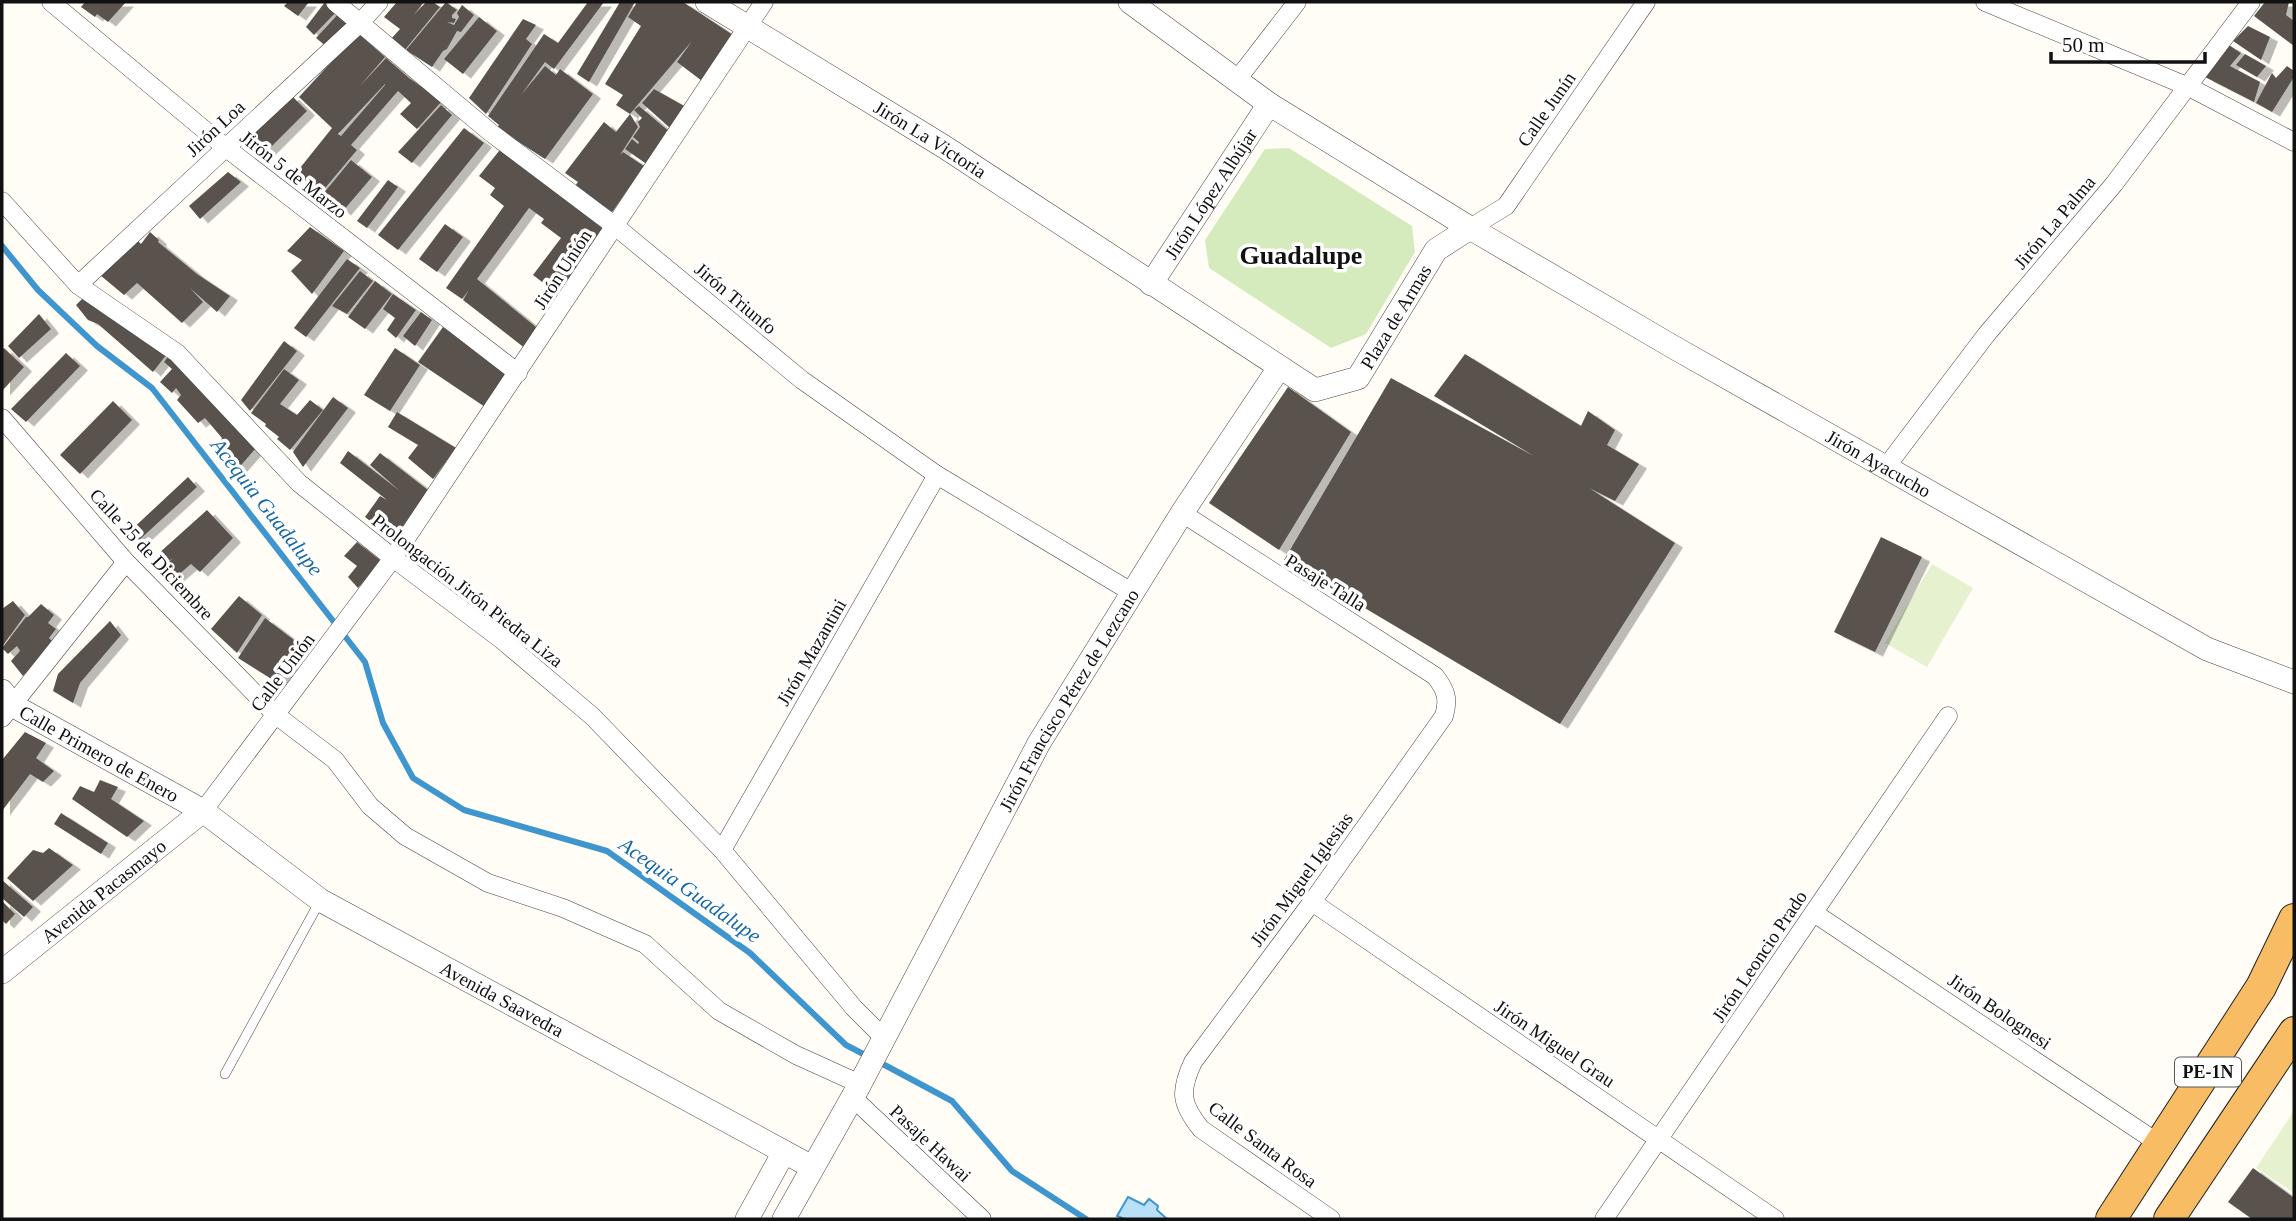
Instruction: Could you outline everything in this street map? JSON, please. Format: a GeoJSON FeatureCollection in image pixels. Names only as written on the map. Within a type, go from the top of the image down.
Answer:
{"type":"FeatureCollection","features":[{"type":"Feature","properties":{"kind":"highway","name":"PE-1N"},"geometry":{"type":"LineString","coordinates":[[2111,1219],[2262,987],[2294,919]]}},
{"type":"Feature","properties":{"kind":"highway","name":"PE-1N"},"geometry":{"type":"LineString","coordinates":[[2169,1219],[2294,1032]]}},
{"type":"Feature","properties":{"kind":"street","name":"Jirón 5 de Marzo"},"geometry":{"type":"LineString","coordinates":[[51,2],[225,147],[518,373]]}},
{"type":"Feature","properties":{"kind":"street","name":"Jirón Triunfo"},"geometry":{"type":"LineString","coordinates":[[335,2],[490,132],[615,226],[802,380],[937,475],[1133,593]]}},
{"type":"Feature","properties":{"kind":"street","name":"Jirón Loa"},"geometry":{"type":"LineString","coordinates":[[78,285],[360,23],[379,2]]}},
{"type":"Feature","properties":{"kind":"street","name":"Jirón La Victoria"},"geometry":{"type":"LineString","coordinates":[[707,2],[749,25],[943,146],[1151,284]]}},
{"type":"Feature","properties":{"kind":"street","name":"Jirón Unión"},"geometry":{"type":"LineString","coordinates":[[393,558],[764,2]]}},
{"type":"Feature","properties":{"kind":"street"},"geometry":{"type":"LineString","coordinates":[[1130,2],[1269,104],[1470,228]]}},
{"type":"Feature","properties":{"kind":"street"},"geometry":{"type":"LineString","coordinates":[[1236,81],[1297,2]]}},
{"type":"Feature","properties":{"kind":"street","name":"Calle Junín"},"geometry":{"type":"LineString","coordinates":[[1470,228],[1506,206],[1646,2]]}},
{"type":"Feature","properties":{"kind":"street"},"geometry":{"type":"LineString","coordinates":[[1985,2],[2189,86],[2294,142]]}},
{"type":"Feature","properties":{"kind":"street","name":"Jirón La Palma"},"geometry":{"type":"LineString","coordinates":[[1886,467],[1986,335],[2114,184],[2250,2]]}},
{"type":"Feature","properties":{"kind":"street","name":"Jirón López Albújar"},"geometry":{"type":"LineString","coordinates":[[1151,284],[1269,104]]}},
{"type":"Feature","properties":{"kind":"street","name":"Prolongación Jirón Piedra Liza"},"geometry":{"type":"LineString","coordinates":[[2,201],[78,285],[177,353],[299,483],[502,640],[592,716],[722,850],[853,1008],[869,1066]]}},
{"type":"Feature","properties":{"kind":"street","name":"Plaza de Armas"},"geometry":{"type":"LineString","coordinates":[[1151,284],[1315,390],[1358,379],[1436,250],[1470,228]]}},
{"type":"Feature","properties":{"kind":"street","name":"Jirón Ayacucho"},"geometry":{"type":"LineString","coordinates":[[1470,228],[1675,348],[2207,649],[2294,682]]}},
{"type":"Feature","properties":{"kind":"street","name":"Jirón Francisco Pérez de Lezcano"},"geometry":{"type":"LineString","coordinates":[[784,1219],[869,1066],[1039,743],[1182,513],[1279,368]]}},
{"type":"Feature","properties":{"kind":"street","name":"Calle 25 de Diciembre"},"geometry":{"type":"LineString","coordinates":[[2,418],[126,562],[276,715],[334,760],[370,806],[405,836],[488,883],[563,908],[645,944],[719,1011],[796,1055],[869,1066]]}},
{"type":"Feature","properties":{"kind":"street","name":"Jirón Mazantini"},"geometry":{"type":"LineString","coordinates":[[722,850],[937,475]]}},
{"type":"Feature","properties":{"kind":"street","name":"Pasaje Talla"},"geometry":{"type":"LineString","coordinates":[[1182,513],[1435,676],[1445,689]]}},
{"type":"Feature","properties":{"kind":"street","name":"Calle Unión"},"geometry":{"type":"LineString","coordinates":[[203,811],[393,558]]}},
{"type":"Feature","properties":{"kind":"street"},"geometry":{"type":"LineString","coordinates":[[5,705],[126,562]]}},
{"type":"Feature","properties":{"kind":"street","name":"Jirón Miguel Iglesias"},"geometry":{"type":"LineString","coordinates":[[1184,1094],[1186,1076],[1193,1062],[1312,902],[1444,716],[1448,703],[1445,689]]}},
{"type":"Feature","properties":{"kind":"street","name":"Calle Primero de Enero"},"geometry":{"type":"LineString","coordinates":[[5,705],[203,811]]}},
{"type":"Feature","properties":{"kind":"street","name":"Jirón Leoncio Prado"},"geometry":{"type":"LineString","coordinates":[[1604,1219],[1948,716]]}},
{"type":"Feature","properties":{"kind":"street","name":"Avenida Saavedra"},"geometry":{"type":"LineString","coordinates":[[203,811],[320,900],[812,1167]]}},
{"type":"Feature","properties":{"kind":"street","name":"Avenida Pacasmayo"},"geometry":{"type":"LineString","coordinates":[[2,972],[203,811]]}},
{"type":"Feature","properties":{"kind":"street","name":"Jirón Miguel Grau"},"geometry":{"type":"LineString","coordinates":[[1312,902],[1775,1219]]}},
{"type":"Feature","properties":{"kind":"street","name":"Jirón Bolognesi"},"geometry":{"type":"LineString","coordinates":[[1814,913],[2161,1145]]}},
{"type":"Feature","properties":{"kind":"street","name":"Pasaje Hawai"},"geometry":{"type":"LineString","coordinates":[[869,1066],[982,1219]]}},
{"type":"Feature","properties":{"kind":"street","name":"Calle Santa Rosa"},"geometry":{"type":"LineString","coordinates":[[1184,1094],[1187,1112],[1201,1129],[1331,1219]]}},
{"type":"Feature","properties":{"kind":"street"},"geometry":{"type":"LineString","coordinates":[[747,1219],[784,1152]]}},
{"type":"Feature","properties":{"kind":"lane"},"geometry":{"type":"LineString","coordinates":[[225,1074],[320,900]]}},
{"type":"Feature","properties":{"kind":"green space"},"geometry":{"type":"Polygon","coordinates":[[[1289,148],[1412,226],[1415,252],[1366,334],[1331,348],[1209,268],[1205,240],[1265,149],[1289,148]]]}},
{"type":"Feature","properties":{"kind":"green space"},"geometry":{"type":"Polygon","coordinates":[[[1932,564],[1973,588],[1927,667],[1885,643],[1932,564]]]}},
{"type":"Feature","properties":{"kind":"green space"},"geometry":{"type":"Polygon","coordinates":[[[2294,1111],[2294,1193],[2256,1168],[2294,1111]]]}},
{"type":"Feature","properties":{"kind":"water"},"geometry":{"type":"Polygon","coordinates":[[[1128,1197],[1144,1205],[1149,1199],[1167,1219],[1125,1219],[1117,1216],[1128,1197]]]}},
{"type":"Feature","properties":{"kind":"building"},"geometry":{"type":"Polygon","coordinates":[[[85,2],[126,2],[108,22],[81,7],[85,2]]]}},
{"type":"Feature","properties":{"kind":"building"},"geometry":{"type":"Polygon","coordinates":[[[288,2],[309,2],[298,16],[284,6],[288,2]]]}},
{"type":"Feature","properties":{"kind":"building"},"geometry":{"type":"Polygon","coordinates":[[[325,2],[338,10],[314,35],[306,27],[325,2]]]}},
{"type":"Feature","properties":{"kind":"building"},"geometry":{"type":"Polygon","coordinates":[[[397,2],[424,2],[413,16],[426,2],[433,2],[440,7],[404,51],[391,39],[400,29],[384,17],[397,2]]]}},
{"type":"Feature","properties":{"kind":"building"},"geometry":{"type":"Polygon","coordinates":[[[446,2],[457,10],[452,15],[452,18],[456,19],[454,23],[447,22],[454,25],[462,5],[474,15],[461,32],[457,31],[432,67],[406,50],[446,2]]]}},
{"type":"Feature","properties":{"kind":"building"},"geometry":{"type":"Polygon","coordinates":[[[588,2],[604,2],[554,69],[545,62],[521,95],[545,66],[556,75],[560,69],[593,94],[545,159],[497,128],[499,125],[488,116],[544,34],[558,43],[588,2]]]}},
{"type":"Feature","properties":{"kind":"building"},"geometry":{"type":"Polygon","coordinates":[[[620,2],[635,2],[589,82],[577,74],[620,2]]]}},
{"type":"Feature","properties":{"kind":"building"},"geometry":{"type":"Polygon","coordinates":[[[637,2],[683,2],[733,35],[702,81],[677,62],[692,41],[630,114],[616,105],[623,95],[605,84],[641,26],[628,17],[637,2]]]}},
{"type":"Feature","properties":{"kind":"building"},"geometry":{"type":"Polygon","coordinates":[[[2265,2],[2289,2],[2286,15],[2294,21],[2294,46],[2254,16],[2265,2]]]}},
{"type":"Feature","properties":{"kind":"building"},"geometry":{"type":"Polygon","coordinates":[[[340,12],[351,22],[327,47],[316,38],[340,12]]]}},
{"type":"Feature","properties":{"kind":"building"},"geometry":{"type":"Polygon","coordinates":[[[479,17],[497,31],[463,74],[444,59],[479,17]]]}},
{"type":"Feature","properties":{"kind":"building"},"geometry":{"type":"Polygon","coordinates":[[[523,19],[536,25],[526,39],[532,44],[486,114],[469,98],[523,19]]]}},
{"type":"Feature","properties":{"kind":"building"},"geometry":{"type":"Polygon","coordinates":[[[2248,26],[2270,37],[2261,60],[2233,41],[2248,26]]]}},
{"type":"Feature","properties":{"kind":"building"},"geometry":{"type":"Polygon","coordinates":[[[358,33],[385,57],[359,87],[386,58],[442,101],[417,129],[400,114],[411,103],[398,91],[351,145],[357,150],[321,193],[296,173],[332,128],[299,97],[358,33]],[[385,84],[338,134],[341,136],[385,84]]]}},
{"type":"Feature","properties":{"kind":"building"},"geometry":{"type":"Polygon","coordinates":[[[2229,45],[2241,53],[2230,66],[2260,82],[2254,102],[2205,77],[2229,45]]]}},
{"type":"Feature","properties":{"kind":"building"},"geometry":{"type":"Polygon","coordinates":[[[2245,54],[2266,66],[2257,77],[2236,65],[2245,54]]]}},
{"type":"Feature","properties":{"kind":"building"},"geometry":{"type":"Polygon","coordinates":[[[2287,66],[2294,71],[2294,77],[2272,112],[2256,103],[2272,73],[2276,78],[2287,66]]]}},
{"type":"Feature","properties":{"kind":"building"},"geometry":{"type":"Polygon","coordinates":[[[654,89],[686,107],[670,128],[642,103],[654,89]]]}},
{"type":"Feature","properties":{"kind":"building"},"geometry":{"type":"Polygon","coordinates":[[[291,95],[307,111],[268,150],[251,137],[291,95]]]}},
{"type":"Feature","properties":{"kind":"building"},"geometry":{"type":"Polygon","coordinates":[[[441,105],[452,115],[412,163],[398,152],[441,105]]]}},
{"type":"Feature","properties":{"kind":"building"},"geometry":{"type":"Polygon","coordinates":[[[639,106],[671,133],[648,165],[625,149],[632,139],[638,144],[639,142],[633,137],[642,118],[634,110],[639,106]]]}},
{"type":"Feature","properties":{"kind":"building"},"geometry":{"type":"Polygon","coordinates":[[[630,114],[638,127],[620,155],[623,152],[644,166],[612,212],[575,186],[578,182],[565,173],[604,122],[616,132],[630,114]]]}},
{"type":"Feature","properties":{"kind":"building"},"geometry":{"type":"Polygon","coordinates":[[[464,128],[484,143],[398,250],[378,235],[464,128]]]}},
{"type":"Feature","properties":{"kind":"building"},"geometry":{"type":"Polygon","coordinates":[[[503,146],[609,224],[563,298],[533,275],[561,238],[541,223],[544,219],[529,208],[477,279],[536,327],[526,349],[463,300],[469,290],[462,299],[446,288],[504,206],[490,195],[495,188],[479,176],[503,146]]]}},
{"type":"Feature","properties":{"kind":"building"},"geometry":{"type":"Polygon","coordinates":[[[351,160],[372,177],[343,211],[323,194],[351,160]]]}},
{"type":"Feature","properties":{"kind":"building"},"geometry":{"type":"Polygon","coordinates":[[[228,172],[241,182],[200,219],[189,206],[228,172]]]}},
{"type":"Feature","properties":{"kind":"building"},"geometry":{"type":"Polygon","coordinates":[[[388,180],[398,187],[367,228],[357,221],[388,180]]]}},
{"type":"Feature","properties":{"kind":"building"},"geometry":{"type":"Polygon","coordinates":[[[445,224],[463,237],[437,272],[419,259],[445,224]]]}},
{"type":"Feature","properties":{"kind":"building"},"geometry":{"type":"Polygon","coordinates":[[[310,227],[344,251],[312,294],[291,271],[302,260],[287,251],[310,227]]]}},
{"type":"Feature","properties":{"kind":"building"},"geometry":{"type":"Polygon","coordinates":[[[150,232],[158,242],[197,274],[230,296],[217,312],[190,288],[203,302],[182,323],[137,283],[124,295],[100,275],[137,240],[141,244],[150,232]]]}},
{"type":"Feature","properties":{"kind":"building"},"geometry":{"type":"Polygon","coordinates":[[[347,259],[360,268],[306,337],[294,328],[347,259]]]}},
{"type":"Feature","properties":{"kind":"building"},"geometry":{"type":"Polygon","coordinates":[[[360,271],[373,281],[347,314],[332,306],[360,271]]]}},
{"type":"Feature","properties":{"kind":"building"},"geometry":{"type":"Polygon","coordinates":[[[375,281],[392,294],[365,329],[348,317],[375,281]]]}},
{"type":"Feature","properties":{"kind":"building"},"geometry":{"type":"Polygon","coordinates":[[[393,294],[416,310],[396,338],[387,330],[395,318],[383,309],[393,294]]]}},
{"type":"Feature","properties":{"kind":"building"},"geometry":{"type":"Polygon","coordinates":[[[85,296],[167,354],[153,372],[98,324],[88,320],[76,305],[85,296]]]}},
{"type":"Feature","properties":{"kind":"building"},"geometry":{"type":"Polygon","coordinates":[[[421,312],[432,320],[415,346],[403,336],[421,312]]]}},
{"type":"Feature","properties":{"kind":"building"},"geometry":{"type":"Polygon","coordinates":[[[39,314],[51,329],[19,358],[8,346],[39,314]]]}},
{"type":"Feature","properties":{"kind":"building"},"geometry":{"type":"Polygon","coordinates":[[[443,327],[512,373],[488,409],[418,362],[443,327]]]}},
{"type":"Feature","properties":{"kind":"building"},"geometry":{"type":"Polygon","coordinates":[[[284,341],[297,351],[250,411],[241,400],[284,341]]]}},
{"type":"Feature","properties":{"kind":"building"},"geometry":{"type":"Polygon","coordinates":[[[4,348],[24,367],[2,391],[2,350],[4,348]]]}},
{"type":"Feature","properties":{"kind":"building"},"geometry":{"type":"Polygon","coordinates":[[[395,348],[420,365],[390,411],[364,395],[395,348]]]}},
{"type":"Feature","properties":{"kind":"building"},"geometry":{"type":"Polygon","coordinates":[[[66,353],[80,366],[26,422],[11,409],[66,353]]]}},
{"type":"Feature","properties":{"kind":"building"},"geometry":{"type":"Polygon","coordinates":[[[170,354],[256,448],[236,471],[226,462],[227,455],[218,445],[222,438],[205,418],[198,423],[177,400],[181,395],[176,388],[172,393],[160,382],[172,369],[164,362],[170,354]]]}},
{"type":"Feature","properties":{"kind":"building"},"geometry":{"type":"Polygon","coordinates":[[[1465,354],[1581,426],[1588,411],[1615,430],[1607,445],[1639,464],[1615,501],[1589,488],[1675,543],[1560,724],[1284,560],[1391,378],[1534,456],[1434,396],[1465,354]]]}},
{"type":"Feature","properties":{"kind":"building"},"geometry":{"type":"Polygon","coordinates":[[[284,369],[299,380],[280,404],[297,415],[310,400],[323,410],[290,450],[266,424],[251,413],[284,369]]]}},
{"type":"Feature","properties":{"kind":"building"},"geometry":{"type":"Polygon","coordinates":[[[1288,387],[1351,432],[1279,550],[1209,503],[1288,387]]]}},
{"type":"Feature","properties":{"kind":"building"},"geometry":{"type":"Polygon","coordinates":[[[333,397],[348,408],[303,467],[293,452],[333,397]]]}},
{"type":"Feature","properties":{"kind":"building"},"geometry":{"type":"Polygon","coordinates":[[[113,401],[132,420],[80,474],[60,455],[113,401]]]}},
{"type":"Feature","properties":{"kind":"building"},"geometry":{"type":"Polygon","coordinates":[[[397,412],[456,448],[433,479],[408,458],[418,445],[388,427],[397,412]]]}},
{"type":"Feature","properties":{"kind":"building"},"geometry":{"type":"Polygon","coordinates":[[[348,451],[400,491],[370,465],[380,453],[428,490],[394,539],[365,517],[380,496],[387,500],[340,463],[348,451]]]}},
{"type":"Feature","properties":{"kind":"building"},"geometry":{"type":"Polygon","coordinates":[[[188,477],[197,487],[137,542],[128,533],[188,477]]]}},
{"type":"Feature","properties":{"kind":"building"},"geometry":{"type":"Polygon","coordinates":[[[207,510],[233,538],[200,572],[191,564],[170,582],[160,570],[173,558],[167,562],[158,554],[207,510]]]}},
{"type":"Feature","properties":{"kind":"building"},"geometry":{"type":"Polygon","coordinates":[[[1881,537],[1922,557],[1875,652],[1834,632],[1881,537]]]}},
{"type":"Feature","properties":{"kind":"building"},"geometry":{"type":"Polygon","coordinates":[[[357,542],[381,561],[358,588],[348,577],[357,566],[344,556],[357,542]]]}},
{"type":"Feature","properties":{"kind":"building"},"geometry":{"type":"Polygon","coordinates":[[[239,596],[262,615],[237,653],[211,629],[239,596]]]}},
{"type":"Feature","properties":{"kind":"building"},"geometry":{"type":"Polygon","coordinates":[[[13,601],[25,615],[2,647],[2,609],[13,601]]]}},
{"type":"Feature","properties":{"kind":"building"},"geometry":{"type":"Polygon","coordinates":[[[41,604],[54,615],[48,623],[56,629],[49,638],[53,642],[23,676],[11,661],[20,651],[17,646],[8,654],[2,648],[26,617],[41,604]]]}},
{"type":"Feature","properties":{"kind":"building"},"geometry":{"type":"Polygon","coordinates":[[[265,618],[302,646],[278,683],[238,658],[265,618]]]}},
{"type":"Feature","properties":{"kind":"building"},"geometry":{"type":"Polygon","coordinates":[[[110,621],[121,635],[80,683],[73,703],[53,691],[58,674],[110,621]]]}},
{"type":"Feature","properties":{"kind":"building"},"geometry":{"type":"Polygon","coordinates":[[[25,732],[46,743],[36,758],[54,771],[43,782],[30,774],[2,811],[2,760],[25,732]]]}},
{"type":"Feature","properties":{"kind":"building"},"geometry":{"type":"Polygon","coordinates":[[[100,780],[118,787],[111,799],[144,821],[127,837],[72,799],[80,786],[94,792],[100,780]]]}},
{"type":"Feature","properties":{"kind":"building"},"geometry":{"type":"Polygon","coordinates":[[[61,813],[108,843],[101,854],[54,824],[61,813]]]}},
{"type":"Feature","properties":{"kind":"building"},"geometry":{"type":"Polygon","coordinates":[[[49,848],[73,865],[33,901],[7,878],[33,850],[43,853],[49,848]]]}},
{"type":"Feature","properties":{"kind":"building"},"geometry":{"type":"Polygon","coordinates":[[[2,880],[33,907],[24,917],[2,898],[2,880]]]}},
{"type":"Feature","properties":{"kind":"building"},"geometry":{"type":"Polygon","coordinates":[[[2,901],[15,914],[6,924],[2,920],[2,901]]]}},
{"type":"Feature","properties":{"kind":"building"},"geometry":{"type":"Polygon","coordinates":[[[2253,1168],[2294,1198],[2294,1219],[2252,1219],[2228,1202],[2253,1168]]]}},
{"type":"Feature","properties":{"kind":"waterway","name":"Acequia Guadalupe"},"geometry":{"type":"LineString","coordinates":[[2,246],[38,290],[97,346],[152,388],[365,662],[383,723],[413,778],[464,810],[607,851],[750,953],[846,1045],[869,1057]]}},
{"type":"Feature","properties":{"kind":"waterway","name":"Acequia Guadalupe"},"geometry":{"type":"LineString","coordinates":[[879,1062],[952,1101],[1012,1171],[1086,1219]]}},
{"type":"Feature","properties":{"kind":"district","name":"Guadalupe"},"geometry":{"type":"Point","coordinates":[1301,255]}}]}
